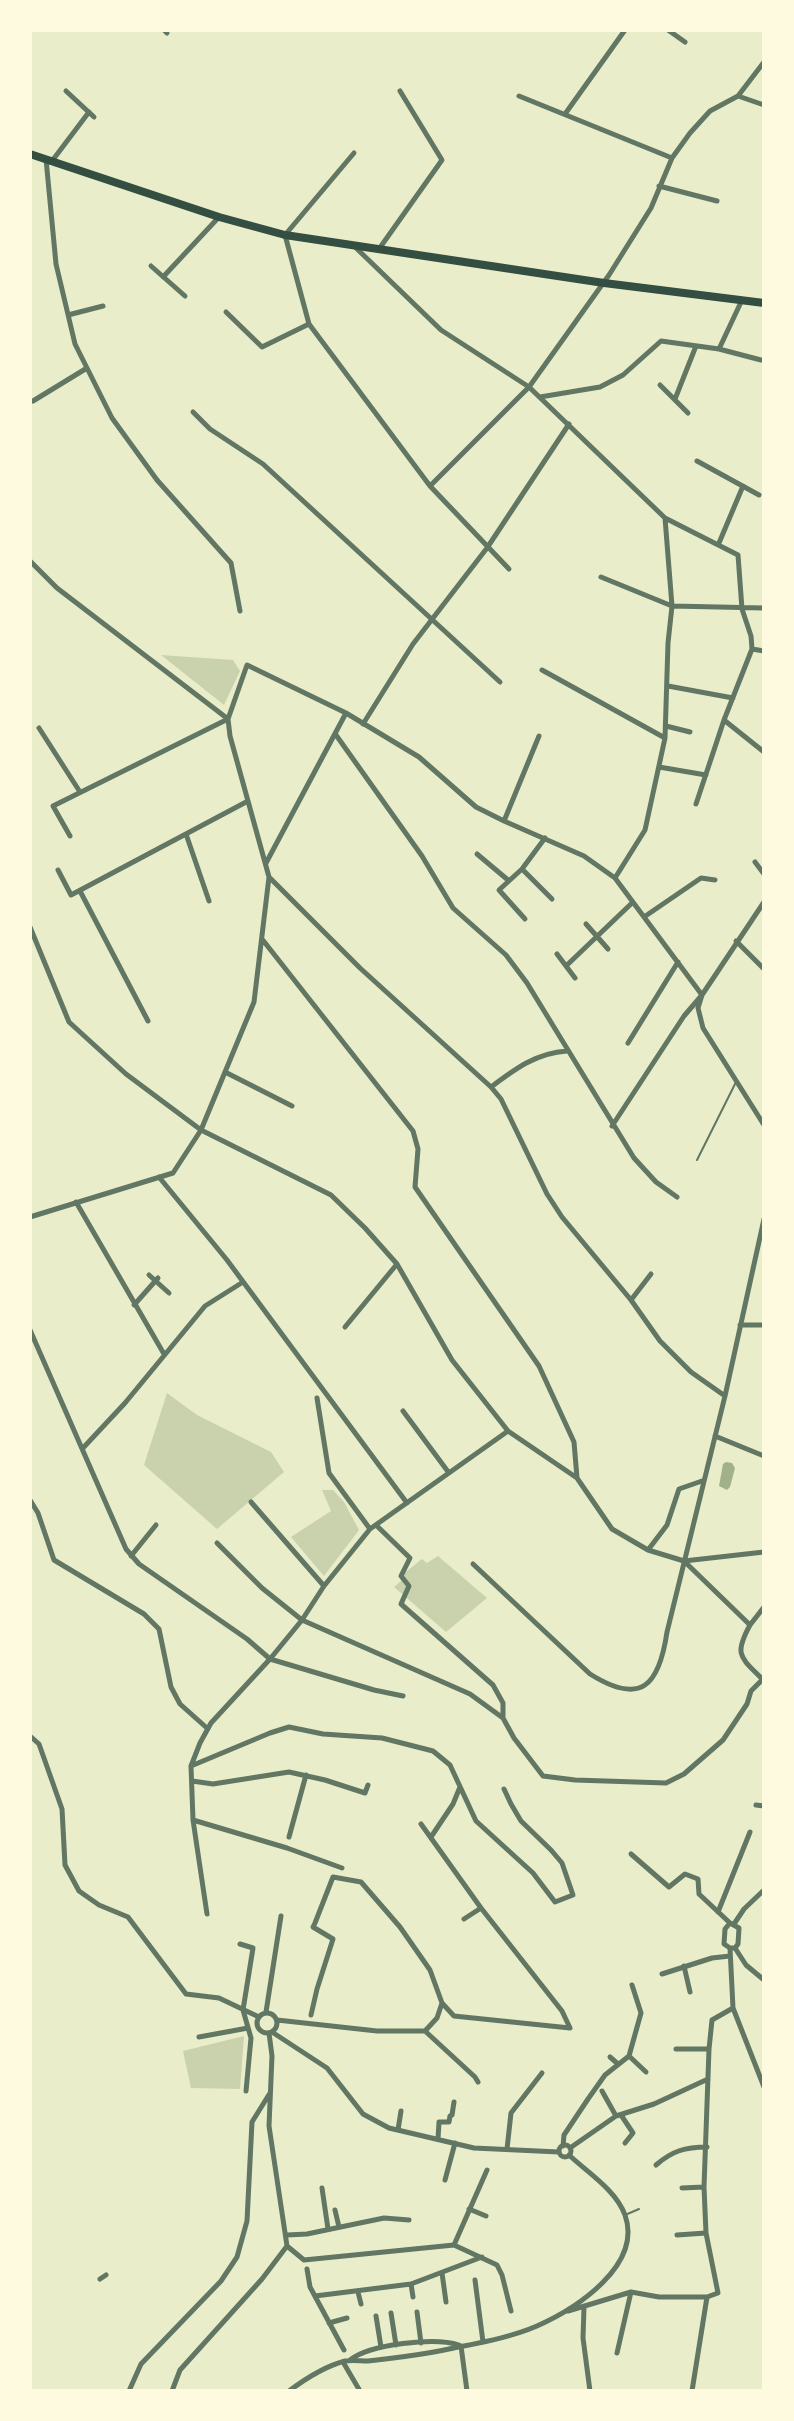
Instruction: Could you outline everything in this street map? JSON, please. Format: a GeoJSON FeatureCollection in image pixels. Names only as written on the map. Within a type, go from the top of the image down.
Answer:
{"type":"FeatureCollection","features":[{"type":"Feature","properties":{"kind":"main road"},"geometry":{"type":"LineString","coordinates":[[30,154],[219,217],[285,234],[604,283],[764,303]]}},
{"type":"Feature","properties":{"kind":"street"},"geometry":{"type":"LineString","coordinates":[[565,114],[625,30]]}},
{"type":"Feature","properties":{"kind":"street"},"geometry":{"type":"LineString","coordinates":[[668,30],[685,42]]}},
{"type":"Feature","properties":{"kind":"street"},"geometry":{"type":"LineString","coordinates":[[430,486],[529,387],[604,283],[651,208],[672,158],[704,116],[738,96],[764,62]]}},
{"type":"Feature","properties":{"kind":"street"},"geometry":{"type":"LineString","coordinates":[[66,91],[94,117]]}},
{"type":"Feature","properties":{"kind":"street"},"geometry":{"type":"LineString","coordinates":[[379,249],[442,160],[400,91]]}},
{"type":"Feature","properties":{"kind":"street"},"geometry":{"type":"LineString","coordinates":[[519,96],[672,158]]}},
{"type":"Feature","properties":{"kind":"street"},"geometry":{"type":"LineString","coordinates":[[738,96],[764,105]]}},
{"type":"Feature","properties":{"kind":"street"},"geometry":{"type":"LineString","coordinates":[[89,112],[49,160],[56,264],[75,344],[112,418],[157,480],[231,563],[240,612]]}},
{"type":"Feature","properties":{"kind":"street"},"geometry":{"type":"LineString","coordinates":[[354,153],[285,234],[309,324],[430,486],[509,569]]}},
{"type":"Feature","properties":{"kind":"street"},"geometry":{"type":"LineString","coordinates":[[659,186],[717,201]]}},
{"type":"Feature","properties":{"kind":"street"},"geometry":{"type":"LineString","coordinates":[[163,277],[219,217]]}},
{"type":"Feature","properties":{"kind":"street"},"geometry":{"type":"LineString","coordinates":[[352,244],[441,330],[529,387],[666,518],[738,555],[742,609],[751,636],[752,649],[724,720],[696,804]]}},
{"type":"Feature","properties":{"kind":"street"},"geometry":{"type":"LineString","coordinates":[[151,266],[185,296]]}},
{"type":"Feature","properties":{"kind":"street"},"geometry":{"type":"LineString","coordinates":[[719,349],[743,299]]}},
{"type":"Feature","properties":{"kind":"street"},"geometry":{"type":"LineString","coordinates":[[68,315],[104,306]]}},
{"type":"Feature","properties":{"kind":"street"},"geometry":{"type":"LineString","coordinates":[[226,312],[262,347],[309,324]]}},
{"type":"Feature","properties":{"kind":"street"},"geometry":{"type":"LineString","coordinates":[[540,397],[600,387],[623,375],[661,341],[719,349],[761,360]]}},
{"type":"Feature","properties":{"kind":"street"},"geometry":{"type":"LineString","coordinates":[[675,399],[696,345]]}},
{"type":"Feature","properties":{"kind":"street"},"geometry":{"type":"LineString","coordinates":[[33,401],[87,368]]}},
{"type":"Feature","properties":{"kind":"street"},"geometry":{"type":"LineString","coordinates":[[660,385],[688,413]]}},
{"type":"Feature","properties":{"kind":"street"},"geometry":{"type":"LineString","coordinates":[[193,412],[210,429],[263,464],[500,682]]}},
{"type":"Feature","properties":{"kind":"street"},"geometry":{"type":"LineString","coordinates":[[363,724],[432,618],[487,548],[569,424]]}},
{"type":"Feature","properties":{"kind":"street"},"geometry":{"type":"LineString","coordinates":[[697,461],[759,495]]}},
{"type":"Feature","properties":{"kind":"street"},"geometry":{"type":"LineString","coordinates":[[718,543],[743,486]]}},
{"type":"Feature","properties":{"kind":"street"},"geometry":{"type":"LineString","coordinates":[[615,878],[645,830],[665,738],[668,643],[672,606],[666,518]]}},
{"type":"Feature","properties":{"kind":"street"},"geometry":{"type":"LineString","coordinates":[[30,561],[57,588],[228,719]]}},
{"type":"Feature","properties":{"kind":"street"},"geometry":{"type":"LineString","coordinates":[[601,577],[672,606],[764,608]]}},
{"type":"Feature","properties":{"kind":"street"},"geometry":{"type":"LineString","coordinates":[[752,649],[764,651]]}},
{"type":"Feature","properties":{"kind":"street"},"geometry":{"type":"LineString","coordinates":[[30,1217],[173,1173],[201,1130],[254,1002],[269,877],[230,736],[228,719],[247,665],[346,713],[418,757],[464,797],[504,821],[584,856],[615,878],[702,995]]}},
{"type":"Feature","properties":{"kind":"street"},"geometry":{"type":"LineString","coordinates":[[542,670],[665,738]]}},
{"type":"Feature","properties":{"kind":"street"},"geometry":{"type":"LineString","coordinates":[[668,686],[733,698]]}},
{"type":"Feature","properties":{"kind":"street"},"geometry":{"type":"LineString","coordinates":[[266,863],[346,713]]}},
{"type":"Feature","properties":{"kind":"street"},"geometry":{"type":"LineString","coordinates":[[70,836],[53,806],[228,719]]}},
{"type":"Feature","properties":{"kind":"street"},"geometry":{"type":"LineString","coordinates":[[724,720],[764,752]]}},
{"type":"Feature","properties":{"kind":"street"},"geometry":{"type":"LineString","coordinates":[[666,726],[690,732]]}},
{"type":"Feature","properties":{"kind":"street"},"geometry":{"type":"LineString","coordinates":[[39,728],[80,792]]}},
{"type":"Feature","properties":{"kind":"street"},"geometry":{"type":"LineString","coordinates":[[336,735],[422,856],[453,908],[506,955],[527,983],[612,1126],[634,1158],[656,1182],[677,1197]]}},
{"type":"Feature","properties":{"kind":"street"},"geometry":{"type":"LineString","coordinates":[[504,821],[539,736]]}},
{"type":"Feature","properties":{"kind":"street"},"geometry":{"type":"LineString","coordinates":[[659,767],[706,775]]}},
{"type":"Feature","properties":{"kind":"street"},"geometry":{"type":"LineString","coordinates":[[58,870],[70,895],[248,801]]}},
{"type":"Feature","properties":{"kind":"street"},"geometry":{"type":"LineString","coordinates":[[186,834],[209,901]]}},
{"type":"Feature","properties":{"kind":"street"},"geometry":{"type":"LineString","coordinates":[[525,919],[500,894],[501,887],[522,869],[545,838]]}},
{"type":"Feature","properties":{"kind":"street"},"geometry":{"type":"LineString","coordinates":[[477,854],[508,880]]}},
{"type":"Feature","properties":{"kind":"street"},"geometry":{"type":"LineString","coordinates":[[755,862],[764,874]]}},
{"type":"Feature","properties":{"kind":"street"},"geometry":{"type":"LineString","coordinates":[[522,869],[552,899]]}},
{"type":"Feature","properties":{"kind":"street"},"geometry":{"type":"LineString","coordinates":[[269,877],[360,968],[491,1087],[501,1099],[547,1194],[562,1217],[631,1300],[660,1341],[691,1372],[725,1396]]}},
{"type":"Feature","properties":{"kind":"street"},"geometry":{"type":"LineString","coordinates":[[644,917],[701,878],[715,880]]}},
{"type":"Feature","properties":{"kind":"street"},"geometry":{"type":"LineString","coordinates":[[80,891],[148,1021]]}},
{"type":"Feature","properties":{"kind":"street"},"geometry":{"type":"LineString","coordinates":[[612,1126],[684,1016],[702,995],[764,902]]}},
{"type":"Feature","properties":{"kind":"street"},"geometry":{"type":"LineString","coordinates":[[566,966],[633,903]]}},
{"type":"Feature","properties":{"kind":"street"},"geometry":{"type":"LineString","coordinates":[[586,924],[608,949]]}},
{"type":"Feature","properties":{"kind":"street"},"geometry":{"type":"LineString","coordinates":[[30,927],[69,1022],[126,1074],[201,1130],[331,1195],[397,1264],[452,1360],[508,1431],[577,1478],[612,1529],[648,1550],[684,1561],[764,1551]]}},
{"type":"Feature","properties":{"kind":"street"},"geometry":{"type":"LineString","coordinates":[[262,939],[413,1131],[418,1149],[415,1188],[539,1366],[574,1442],[577,1478]]}},
{"type":"Feature","properties":{"kind":"street"},"geometry":{"type":"LineString","coordinates":[[736,941],[764,969]]}},
{"type":"Feature","properties":{"kind":"street"},"geometry":{"type":"LineString","coordinates":[[557,954],[575,978]]}},
{"type":"Feature","properties":{"kind":"street"},"geometry":{"type":"LineString","coordinates":[[628,1043],[678,962]]}},
{"type":"Feature","properties":{"kind":"street"},"geometry":{"type":"LineString","coordinates":[[702,995],[698,1008],[699,1017],[764,1125]]}},
{"type":"Feature","properties":{"kind":"street"},"geometry":{"type":"LineString","coordinates":[[491,1087],[525,1062],[552,1052],[567,1051]]}},
{"type":"Feature","properties":{"kind":"street"},"geometry":{"type":"LineString","coordinates":[[225,1072],[292,1106]]}},
{"type":"Feature","properties":{"kind":"street"},"geometry":{"type":"LineString","coordinates":[[159,1177],[243,1282],[407,1503]]}},
{"type":"Feature","properties":{"kind":"street"},"geometry":{"type":"LineString","coordinates":[[76,1202],[164,1354]]}},
{"type":"Feature","properties":{"kind":"street"},"geometry":{"type":"LineString","coordinates":[[473,1564],[590,1674],[611,1686],[629,1690],[645,1685],[656,1673],[663,1657],[764,1219]]}},
{"type":"Feature","properties":{"kind":"street"},"geometry":{"type":"LineString","coordinates":[[345,1327],[397,1264]]}},
{"type":"Feature","properties":{"kind":"street"},"geometry":{"type":"LineString","coordinates":[[631,1300],[651,1274]]}},
{"type":"Feature","properties":{"kind":"street"},"geometry":{"type":"LineString","coordinates":[[149,1275],[157,1279],[169,1293]]}},
{"type":"Feature","properties":{"kind":"street"},"geometry":{"type":"LineString","coordinates":[[134,1305],[157,1279]]}},
{"type":"Feature","properties":{"kind":"street"},"geometry":{"type":"LineString","coordinates":[[83,1448],[209,1302],[243,1282]]}},
{"type":"Feature","properties":{"kind":"street"},"geometry":{"type":"LineString","coordinates":[[740,1325],[764,1325]]}},
{"type":"Feature","properties":{"kind":"street"},"geometry":{"type":"LineString","coordinates":[[30,1330],[131,1556],[148,1571],[247,1639],[270,1659],[374,1690],[403,1696]]}},
{"type":"Feature","properties":{"kind":"street"},"geometry":{"type":"LineString","coordinates":[[317,1398],[329,1473],[370,1529]]}},
{"type":"Feature","properties":{"kind":"street"},"geometry":{"type":"LineString","coordinates":[[403,1411],[449,1473]]}},
{"type":"Feature","properties":{"kind":"street"},"geometry":{"type":"LineString","coordinates":[[207,1914],[193,1820],[191,1766],[208,1729],[302,1620],[324,1586],[370,1529],[508,1431]]}},
{"type":"Feature","properties":{"kind":"street"},"geometry":{"type":"LineString","coordinates":[[715,1436],[764,1456]]}},
{"type":"Feature","properties":{"kind":"street"},"geometry":{"type":"LineString","coordinates":[[648,1550],[667,1525],[679,1489],[702,1481]]}},
{"type":"Feature","properties":{"kind":"street"},"geometry":{"type":"LineString","coordinates":[[30,1500],[38,1512],[54,1560],[144,1614],[159,1629],[171,1687],[180,1704],[208,1729]]}},
{"type":"Feature","properties":{"kind":"street"},"geometry":{"type":"LineString","coordinates":[[251,1502],[324,1586]]}},
{"type":"Feature","properties":{"kind":"street"},"geometry":{"type":"LineString","coordinates":[[131,1556],[156,1525]]}},
{"type":"Feature","properties":{"kind":"street"},"geometry":{"type":"LineString","coordinates":[[376,1525],[410,1557],[401,1576],[409,1586],[401,1604],[493,1685],[503,1703],[503,1718]]}},
{"type":"Feature","properties":{"kind":"street"},"geometry":{"type":"LineString","coordinates":[[217,1543],[262,1588],[302,1620],[470,1694],[503,1718],[514,1738],[543,1776],[575,1780],[666,1783],[684,1774],[723,1740],[747,1704],[751,1691],[763,1680],[741,1657],[740,1643],[764,1607]]}},
{"type":"Feature","properties":{"kind":"street"},"geometry":{"type":"LineString","coordinates":[[684,1561],[750,1625]]}},
{"type":"Feature","properties":{"kind":"street"},"geometry":{"type":"LineString","coordinates":[[191,1766],[290,1727],[323,1734],[382,1738],[433,1752],[450,1765],[476,1821],[533,1873],[555,1902],[573,1895],[562,1863],[521,1821],[504,1789]]}},
{"type":"Feature","properties":{"kind":"street"},"geometry":{"type":"LineString","coordinates":[[30,1736],[39,1744],[62,1809],[65,1865],[79,1891],[99,1905],[128,1917],[186,1994],[219,1998],[259,2017]]}},
{"type":"Feature","properties":{"kind":"street"},"geometry":{"type":"LineString","coordinates":[[192,1781],[213,1784],[290,1772],[365,1793],[368,1785]]}},
{"type":"Feature","properties":{"kind":"street"},"geometry":{"type":"LineString","coordinates":[[289,1837],[306,1775]]}},
{"type":"Feature","properties":{"kind":"street"},"geometry":{"type":"LineString","coordinates":[[431,1837],[453,1804],[459,1787]]}},
{"type":"Feature","properties":{"kind":"street"},"geometry":{"type":"LineString","coordinates":[[756,1805],[764,1806]]}},
{"type":"Feature","properties":{"kind":"street"},"geometry":{"type":"LineString","coordinates":[[193,1820],[287,1848],[342,1868]]}},
{"type":"Feature","properties":{"kind":"street"},"geometry":{"type":"LineString","coordinates":[[311,2015],[333,1939],[313,1927],[333,1877],[361,1882],[400,1927],[430,1970],[442,2003],[454,2016],[570,2028],[562,2011],[481,1908],[421,1824]]}},
{"type":"Feature","properties":{"kind":"street"},"geometry":{"type":"LineString","coordinates":[[718,1912],[750,1832]]}},
{"type":"Feature","properties":{"kind":"street"},"geometry":{"type":"LineString","coordinates":[[631,1854],[669,1887],[685,1874],[697,1878],[699,1894],[739,1928],[740,1932],[730,1956],[733,2008],[764,2087]]}},
{"type":"Feature","properties":{"kind":"street"},"geometry":{"type":"LineString","coordinates":[[764,1890],[726,1929],[724,1944],[733,1948],[746,1965],[764,1980]]}},
{"type":"Feature","properties":{"kind":"street"},"geometry":{"type":"LineString","coordinates":[[464,1918],[481,1908]]}},
{"type":"Feature","properties":{"kind":"street"},"geometry":{"type":"LineString","coordinates":[[266,2012],[281,1916]]}},
{"type":"Feature","properties":{"kind":"street"},"geometry":{"type":"LineString","coordinates":[[240,1944],[253,1948],[243,2010],[250,2038],[246,2091]]}},
{"type":"Feature","properties":{"kind":"street"},"geometry":{"type":"LineString","coordinates":[[662,1974],[712,1958],[730,1956]]}},
{"type":"Feature","properties":{"kind":"street"},"geometry":{"type":"LineString","coordinates":[[684,1966],[690,1992]]}},
{"type":"Feature","properties":{"kind":"street"},"geometry":{"type":"LineString","coordinates":[[346,2361],[403,2356],[483,2342],[536,2326],[579,2302],[600,2284],[620,2261],[627,2238],[625,2215],[608,2191],[567,2150],[564,2135],[605,2074],[629,2055],[641,2013],[632,1985]]}},
{"type":"Feature","properties":{"kind":"street"},"geometry":{"type":"LineString","coordinates":[[425,2031],[437,2018],[442,2003]]}},
{"type":"Feature","properties":{"kind":"street"},"geometry":{"type":"LineString","coordinates":[[561,2313],[631,2292],[659,2297],[715,2296],[718,2289],[706,2233],[704,2187],[709,2049],[712,2020],[733,2008]]}},
{"type":"Feature","properties":{"kind":"street"},"geometry":{"type":"LineString","coordinates":[[271,2032],[277,2027],[277,2020],[272,2013],[266,2012],[259,2017],[257,2023],[259,2029],[271,2032],[327,2068],[363,2114],[389,2128],[474,2148],[559,2152],[567,2150]]}},
{"type":"Feature","properties":{"kind":"street"},"geometry":{"type":"LineString","coordinates":[[277,2020],[377,2031],[425,2031],[476,2077],[478,2082]]}},
{"type":"Feature","properties":{"kind":"street"},"geometry":{"type":"LineString","coordinates":[[199,2037],[248,2028]]}},
{"type":"Feature","properties":{"kind":"street"},"geometry":{"type":"LineString","coordinates":[[172,2391],[180,2370],[187,2361],[262,2279],[287,2246],[269,2126],[271,2032]]}},
{"type":"Feature","properties":{"kind":"street"},"geometry":{"type":"LineString","coordinates":[[676,2049],[709,2049]]}},
{"type":"Feature","properties":{"kind":"street"},"geometry":{"type":"LineString","coordinates":[[629,2055],[646,2072]]}},
{"type":"Feature","properties":{"kind":"street"},"geometry":{"type":"LineString","coordinates":[[610,2057],[618,2064]]}},
{"type":"Feature","properties":{"kind":"street"},"geometry":{"type":"LineString","coordinates":[[507,2149],[511,2113],[542,2073]]}},
{"type":"Feature","properties":{"kind":"street"},"geometry":{"type":"LineString","coordinates":[[559,2152],[562,2157],[567,2150],[618,2115],[654,2104],[708,2079]]}},
{"type":"Feature","properties":{"kind":"street"},"geometry":{"type":"LineString","coordinates":[[603,2091],[633,2133],[625,2143]]}},
{"type":"Feature","properties":{"kind":"street"},"geometry":{"type":"LineString","coordinates":[[129,2391],[141,2364],[221,2281],[237,2258],[247,2221],[252,2122],[271,2092]]}},
{"type":"Feature","properties":{"kind":"street"},"geometry":{"type":"LineString","coordinates":[[438,2139],[440,2122],[449,2122],[454,2102]]}},
{"type":"Feature","properties":{"kind":"street"},"geometry":{"type":"LineString","coordinates":[[398,2130],[400,2111]]}},
{"type":"Feature","properties":{"kind":"street"},"geometry":{"type":"LineString","coordinates":[[445,2180],[455,2143]]}},
{"type":"Feature","properties":{"kind":"street"},"geometry":{"type":"LineString","coordinates":[[656,2165],[668,2155],[684,2147],[707,2147]]}},
{"type":"Feature","properties":{"kind":"street"},"geometry":{"type":"LineString","coordinates":[[454,2245],[487,2170]]}},
{"type":"Feature","properties":{"kind":"street"},"geometry":{"type":"LineString","coordinates":[[682,2188],[704,2187]]}},
{"type":"Feature","properties":{"kind":"street"},"geometry":{"type":"LineString","coordinates":[[322,2188],[328,2229]]}},
{"type":"Feature","properties":{"kind":"street"},"geometry":{"type":"LineString","coordinates":[[469,2209],[486,2216]]}},
{"type":"Feature","properties":{"kind":"street"},"geometry":{"type":"LineString","coordinates":[[335,2210],[339,2227]]}},
{"type":"Feature","properties":{"kind":"street"},"geometry":{"type":"LineString","coordinates":[[287,2235],[384,2218],[409,2220]]}},
{"type":"Feature","properties":{"kind":"street"},"geometry":{"type":"LineString","coordinates":[[676,2235],[706,2233]]}},
{"type":"Feature","properties":{"kind":"street"},"geometry":{"type":"LineString","coordinates":[[287,2246],[304,2260],[454,2245],[492,2261],[500,2269],[512,2311]]}},
{"type":"Feature","properties":{"kind":"street"},"geometry":{"type":"LineString","coordinates":[[315,2296],[411,2284],[482,2257]]}},
{"type":"Feature","properties":{"kind":"street"},"geometry":{"type":"LineString","coordinates":[[307,2269],[310,2287],[344,2350]]}},
{"type":"Feature","properties":{"kind":"street"},"geometry":{"type":"LineString","coordinates":[[442,2273],[446,2302]]}},
{"type":"Feature","properties":{"kind":"street"},"geometry":{"type":"LineString","coordinates":[[100,2279],[106,2275]]}},
{"type":"Feature","properties":{"kind":"street"},"geometry":{"type":"LineString","coordinates":[[475,2280],[483,2342]]}},
{"type":"Feature","properties":{"kind":"street"},"geometry":{"type":"LineString","coordinates":[[411,2284],[413,2297]]}},
{"type":"Feature","properties":{"kind":"street"},"geometry":{"type":"LineString","coordinates":[[358,2292],[360,2304]]}},
{"type":"Feature","properties":{"kind":"street"},"geometry":{"type":"LineString","coordinates":[[617,2353],[631,2292]]}},
{"type":"Feature","properties":{"kind":"street"},"geometry":{"type":"LineString","coordinates":[[697,2391],[692,2391],[707,2296]]}},
{"type":"Feature","properties":{"kind":"street"},"geometry":{"type":"LineString","coordinates":[[584,2307],[583,2338],[591,2391]]}},
{"type":"Feature","properties":{"kind":"street"},"geometry":{"type":"LineString","coordinates":[[417,2312],[421,2343]]}},
{"type":"Feature","properties":{"kind":"street"},"geometry":{"type":"LineString","coordinates":[[392,2313],[396,2345]]}},
{"type":"Feature","properties":{"kind":"street"},"geometry":{"type":"LineString","coordinates":[[376,2316],[381,2347]]}},
{"type":"Feature","properties":{"kind":"street"},"geometry":{"type":"LineString","coordinates":[[329,2323],[347,2318]]}},
{"type":"Feature","properties":{"kind":"street"},"geometry":{"type":"LineString","coordinates":[[289,2391],[359,2353],[381,2347],[450,2342],[461,2346]]}},
{"type":"Feature","properties":{"kind":"street"},"geometry":{"type":"LineString","coordinates":[[461,2346],[466,2391]]}},
{"type":"Feature","properties":{"kind":"street"},"geometry":{"type":"LineString","coordinates":[[346,2361],[360,2391]]}},
{"type":"Feature","properties":{"kind":"lane"},"geometry":{"type":"LineString","coordinates":[[697,1160],[736,1081]]}},
{"type":"Feature","properties":{"kind":"lane"},"geometry":{"type":"LineString","coordinates":[[625,2215],[639,2209]]}},
{"type":"Feature","properties":{"kind":"shaded area"},"geometry":{"type":"Polygon","coordinates":[[[161,655],[233,660],[240,671],[224,705],[161,655]]]}},
{"type":"Feature","properties":{"kind":"shaded area"},"geometry":{"type":"Polygon","coordinates":[[[167,1393],[197,1415],[271,1452],[284,1472],[217,1529],[144,1465],[167,1393]]]}},
{"type":"Feature","properties":{"kind":"shaded area"},"geometry":{"type":"Polygon","coordinates":[[[732,1463],[735,1468],[727,1490],[719,1486],[723,1464],[732,1463]]]}},
{"type":"Feature","properties":{"kind":"shaded area"},"geometry":{"type":"Polygon","coordinates":[[[322,1490],[333,1490],[344,1502],[359,1530],[324,1576],[291,1537],[331,1511],[322,1490]]]}},
{"type":"Feature","properties":{"kind":"shaded area"},"geometry":{"type":"Polygon","coordinates":[[[438,1556],[487,1598],[446,1632],[394,1587],[401,1581],[402,1575],[422,1559],[427,1563],[438,1556]]]}},
{"type":"Feature","properties":{"kind":"shaded area"},"geometry":{"type":"Polygon","coordinates":[[[244,2036],[240,2089],[191,2088],[183,2051],[244,2036]]]}}]}
